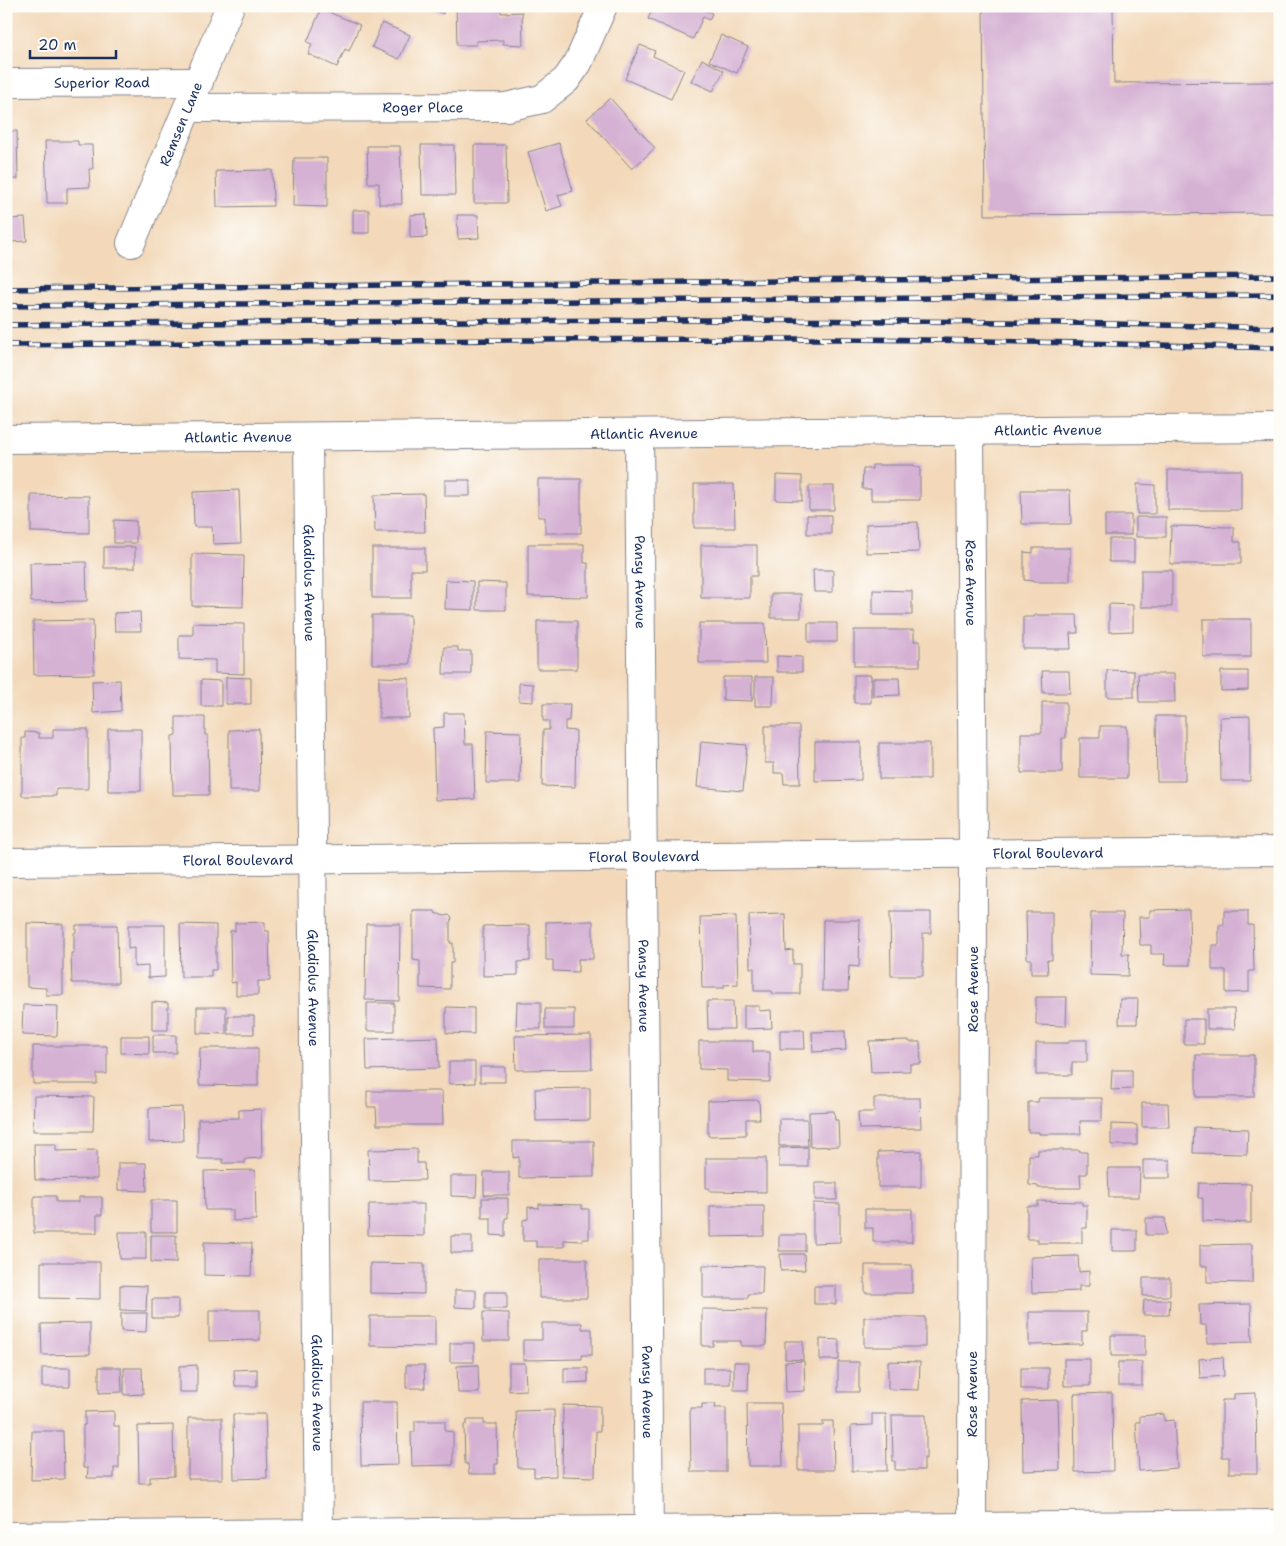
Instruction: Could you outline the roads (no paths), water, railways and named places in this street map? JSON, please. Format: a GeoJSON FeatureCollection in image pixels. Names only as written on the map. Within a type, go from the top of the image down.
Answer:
{"type":"FeatureCollection","features":[{"type":"Feature","properties":{"kind":"street","name":"Remsen Lane"},"geometry":{"type":"LineString","coordinates":[[131,243],[230,6]]}},
{"type":"Feature","properties":{"kind":"street","name":"Roger Place"},"geometry":{"type":"LineString","coordinates":[[188,108],[506,107],[542,99],[566,80],[578,63],[603,6]]}},
{"type":"Feature","properties":{"kind":"street","name":"Superior Road"},"geometry":{"type":"LineString","coordinates":[[6,83],[199,82]]}},
{"type":"Feature","properties":{"kind":"street","name":"Atlantic Avenue"},"geometry":{"type":"LineString","coordinates":[[6,439],[1280,428]]}},
{"type":"Feature","properties":{"kind":"street","name":"Rose Avenue"},"geometry":{"type":"LineString","coordinates":[[970,431],[979,1534]]}},
{"type":"Feature","properties":{"kind":"street","name":"Pansy Avenue"},"geometry":{"type":"LineString","coordinates":[[639,434],[649,1535]]}},
{"type":"Feature","properties":{"kind":"street","name":"Gladiolus Avenue"},"geometry":{"type":"LineString","coordinates":[[308,436],[318,1536]]}},
{"type":"Feature","properties":{"kind":"street","name":"Floral Boulevard"},"geometry":{"type":"LineString","coordinates":[[6,862],[1280,851]]}},
{"type":"Feature","properties":{"kind":"street"},"geometry":{"type":"LineString","coordinates":[[6,1536],[979,1534],[1077,1533],[1280,1524]]}},
{"type":"Feature","properties":{"kind":"railway"},"geometry":{"type":"LineString","coordinates":[[6,289],[1280,276]]}},
{"type":"Feature","properties":{"kind":"railway"},"geometry":{"type":"LineString","coordinates":[[6,306],[1280,295]]}},
{"type":"Feature","properties":{"kind":"railway"},"geometry":{"type":"LineString","coordinates":[[6,325],[802,320],[961,321],[1280,328]]}},
{"type":"Feature","properties":{"kind":"railway"},"geometry":{"type":"LineString","coordinates":[[6,345],[845,339],[1280,348]]}}]}
